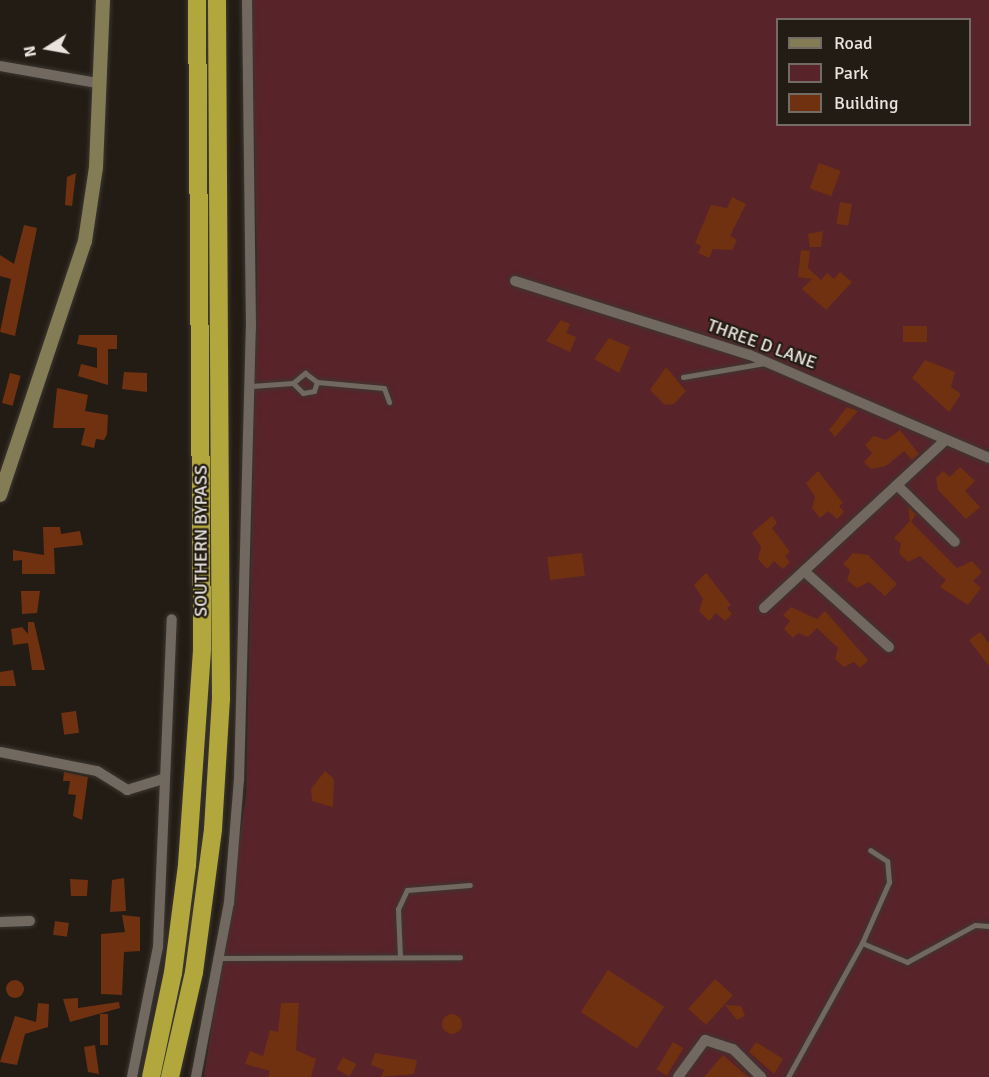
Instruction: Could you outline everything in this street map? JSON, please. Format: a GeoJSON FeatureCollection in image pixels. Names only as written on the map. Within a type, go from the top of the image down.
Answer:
{"type":"FeatureCollection","features":[{"type":"Feature","properties":{"kind":"highway","name":"SOUTHERN BYPASS"},"geometry":{"type":"LineString","coordinates":[[151,1077],[173,973],[187,865],[202,649],[196,0]]}},
{"type":"Feature","properties":{"kind":"highway","name":"SOUTHERN BYPASS"},"geometry":{"type":"LineString","coordinates":[[170,1077],[196,961],[213,829],[221,699],[217,0]]}},
{"type":"Feature","properties":{"kind":"main road"},"geometry":{"type":"LineString","coordinates":[[0,495],[85,241],[96,166],[97,83],[103,0]]}},
{"type":"Feature","properties":{"kind":"street"},"geometry":{"type":"LineString","coordinates":[[196,1077],[221,958],[239,780],[251,386],[247,0]]}},
{"type":"Feature","properties":{"kind":"street"},"geometry":{"type":"LineString","coordinates":[[0,66],[97,83]]}},
{"type":"Feature","properties":{"kind":"street","name":"THREE D LANE"},"geometry":{"type":"LineString","coordinates":[[516,281],[770,362],[851,394],[943,442],[989,458]]}},
{"type":"Feature","properties":{"kind":"street"},"geometry":{"type":"LineString","coordinates":[[764,608],[943,442]]}},
{"type":"Feature","properties":{"kind":"street"},"geometry":{"type":"LineString","coordinates":[[897,485],[955,542]]}},
{"type":"Feature","properties":{"kind":"street"},"geometry":{"type":"LineString","coordinates":[[804,571],[889,647]]}},
{"type":"Feature","properties":{"kind":"street"},"geometry":{"type":"LineString","coordinates":[[132,1077],[158,947],[163,778],[172,619]]}},
{"type":"Feature","properties":{"kind":"street"},"geometry":{"type":"LineString","coordinates":[[0,752],[97,771],[128,790],[163,778]]}},
{"type":"Feature","properties":{"kind":"street"},"geometry":{"type":"LineString","coordinates":[[0,922],[30,921]]}},
{"type":"Feature","properties":{"kind":"street"},"geometry":{"type":"LineString","coordinates":[[678,1077],[705,1040],[733,1049],[761,1077]]}},
{"type":"Feature","properties":{"kind":"lane"},"geometry":{"type":"LineString","coordinates":[[683,377],[770,362]]}},
{"type":"Feature","properties":{"kind":"lane"},"geometry":{"type":"LineString","coordinates":[[293,383],[305,372],[317,382],[384,388],[389,402]]}},
{"type":"Feature","properties":{"kind":"lane"},"geometry":{"type":"LineString","coordinates":[[251,386],[293,383],[309,393],[317,382]]}},
{"type":"Feature","properties":{"kind":"lane"},"geometry":{"type":"LineString","coordinates":[[788,1077],[862,943],[891,875],[887,861],[870,850]]}},
{"type":"Feature","properties":{"kind":"lane"},"geometry":{"type":"LineString","coordinates":[[400,957],[398,909],[407,890],[470,885]]}},
{"type":"Feature","properties":{"kind":"lane"},"geometry":{"type":"LineString","coordinates":[[862,943],[907,962],[975,925],[989,926]]}},
{"type":"Feature","properties":{"kind":"lane"},"geometry":{"type":"LineString","coordinates":[[221,958],[460,957]]}},
{"type":"Feature","properties":{"kind":"green space"},"geometry":{"type":"Polygon","coordinates":[[[252,0],[989,0],[989,1077],[204,1077],[246,795],[257,277],[252,0]]]}},
{"type":"Feature","properties":{"kind":"building"},"geometry":{"type":"Polygon","coordinates":[[[819,163],[841,171],[831,196],[810,188],[819,163]]]}},
{"type":"Feature","properties":{"kind":"building"},"geometry":{"type":"Polygon","coordinates":[[[76,173],[72,206],[65,205],[67,177],[76,173]]]}},
{"type":"Feature","properties":{"kind":"building"},"geometry":{"type":"Polygon","coordinates":[[[732,197],[746,204],[730,236],[737,240],[732,250],[713,249],[709,258],[698,253],[701,246],[695,243],[711,205],[727,208],[732,197]]]}},
{"type":"Feature","properties":{"kind":"building"},"geometry":{"type":"Polygon","coordinates":[[[840,202],[852,204],[848,226],[837,224],[840,202]]]}},
{"type":"Feature","properties":{"kind":"building"},"geometry":{"type":"Polygon","coordinates":[[[24,225],[37,228],[15,336],[0,332],[11,279],[0,276],[0,255],[14,264],[24,225]]]}},
{"type":"Feature","properties":{"kind":"building"},"geometry":{"type":"Polygon","coordinates":[[[823,231],[821,247],[810,247],[808,234],[823,231]]]}},
{"type":"Feature","properties":{"kind":"building"},"geometry":{"type":"Polygon","coordinates":[[[801,250],[810,251],[808,268],[821,280],[827,273],[834,279],[840,272],[852,282],[826,310],[802,289],[812,279],[798,277],[801,250]]]}},
{"type":"Feature","properties":{"kind":"building"},"geometry":{"type":"Polygon","coordinates":[[[561,320],[570,324],[566,333],[576,337],[570,352],[546,341],[561,320]]]}},
{"type":"Feature","properties":{"kind":"building"},"geometry":{"type":"Polygon","coordinates":[[[903,326],[927,326],[927,342],[903,342],[903,326]]]}},
{"type":"Feature","properties":{"kind":"building"},"geometry":{"type":"Polygon","coordinates":[[[79,335],[117,335],[117,349],[108,349],[108,385],[78,376],[81,364],[97,368],[97,348],[77,344],[79,335]]]}},
{"type":"Feature","properties":{"kind":"building"},"geometry":{"type":"Polygon","coordinates":[[[609,338],[630,347],[619,373],[594,359],[609,338]]]}},
{"type":"Feature","properties":{"kind":"building"},"geometry":{"type":"Polygon","coordinates":[[[925,360],[955,372],[951,387],[961,394],[949,412],[912,378],[925,360]]]}},
{"type":"Feature","properties":{"kind":"building"},"geometry":{"type":"Polygon","coordinates":[[[666,367],[686,391],[674,404],[665,405],[650,390],[666,367]]]}},
{"type":"Feature","properties":{"kind":"building"},"geometry":{"type":"Polygon","coordinates":[[[124,372],[147,373],[147,392],[122,389],[124,372]]]}},
{"type":"Feature","properties":{"kind":"building"},"geometry":{"type":"Polygon","coordinates":[[[10,373],[21,376],[13,406],[2,403],[10,373]]]}},
{"type":"Feature","properties":{"kind":"building"},"geometry":{"type":"Polygon","coordinates":[[[57,388],[88,395],[85,411],[108,415],[107,434],[104,440],[96,439],[94,448],[81,445],[85,428],[53,428],[57,388]]]}},
{"type":"Feature","properties":{"kind":"building"},"geometry":{"type":"Polygon","coordinates":[[[847,407],[858,411],[835,437],[829,430],[847,407]]]}},
{"type":"Feature","properties":{"kind":"building"},"geometry":{"type":"Polygon","coordinates":[[[900,430],[919,454],[912,460],[904,451],[886,466],[871,469],[864,462],[872,453],[865,445],[874,436],[886,440],[900,430]]]}},
{"type":"Feature","properties":{"kind":"building"},"geometry":{"type":"Polygon","coordinates":[[[960,467],[975,481],[965,491],[980,507],[966,519],[938,490],[936,478],[943,471],[950,477],[960,467]]]}},
{"type":"Feature","properties":{"kind":"building"},"geometry":{"type":"Polygon","coordinates":[[[818,471],[843,503],[839,506],[844,512],[837,519],[828,511],[820,518],[812,508],[815,497],[806,483],[818,471]]]}},
{"type":"Feature","properties":{"kind":"building"},"geometry":{"type":"Polygon","coordinates":[[[908,507],[916,514],[911,522],[957,568],[972,561],[982,572],[973,581],[981,588],[968,605],[940,587],[946,580],[920,556],[908,562],[899,553],[901,544],[894,538],[910,521],[908,507]]]}},
{"type":"Feature","properties":{"kind":"building"},"geometry":{"type":"Polygon","coordinates":[[[772,516],[777,523],[772,528],[790,552],[785,556],[790,562],[783,569],[774,561],[767,569],[758,559],[761,547],[752,533],[772,516]]]}},
{"type":"Feature","properties":{"kind":"building"},"geometry":{"type":"Polygon","coordinates":[[[43,527],[60,527],[61,534],[80,531],[83,545],[54,548],[55,574],[22,574],[22,560],[13,561],[13,550],[44,555],[43,527]]]}},
{"type":"Feature","properties":{"kind":"building"},"geometry":{"type":"Polygon","coordinates":[[[582,553],[585,576],[550,580],[547,557],[582,553]]]}},
{"type":"Feature","properties":{"kind":"building"},"geometry":{"type":"Polygon","coordinates":[[[853,553],[868,555],[897,584],[885,596],[869,582],[857,588],[847,580],[850,570],[843,564],[853,553]]]}},
{"type":"Feature","properties":{"kind":"building"},"geometry":{"type":"Polygon","coordinates":[[[706,573],[731,605],[727,608],[732,614],[725,621],[716,613],[709,621],[699,611],[703,599],[694,585],[706,573]]]}},
{"type":"Feature","properties":{"kind":"building"},"geometry":{"type":"Polygon","coordinates":[[[21,591],[40,591],[37,613],[22,614],[21,591]]]}},
{"type":"Feature","properties":{"kind":"building"},"geometry":{"type":"Polygon","coordinates":[[[791,607],[817,619],[825,611],[868,660],[860,668],[854,662],[844,667],[835,659],[838,648],[817,628],[808,637],[798,633],[793,638],[784,629],[790,621],[783,615],[791,607]]]}},
{"type":"Feature","properties":{"kind":"building"},"geometry":{"type":"Polygon","coordinates":[[[28,622],[34,622],[45,670],[32,670],[28,643],[13,645],[11,629],[22,627],[28,634],[28,622]]]}},
{"type":"Feature","properties":{"kind":"building"},"geometry":{"type":"Polygon","coordinates":[[[980,632],[989,643],[989,666],[969,640],[980,632]]]}},
{"type":"Feature","properties":{"kind":"building"},"geometry":{"type":"Polygon","coordinates":[[[13,670],[16,686],[0,686],[0,672],[13,670]]]}},
{"type":"Feature","properties":{"kind":"building"},"geometry":{"type":"Polygon","coordinates":[[[76,711],[79,733],[64,735],[61,713],[76,711]]]}},
{"type":"Feature","properties":{"kind":"building"},"geometry":{"type":"Polygon","coordinates":[[[325,771],[334,779],[333,807],[312,801],[311,789],[325,771]]]}},
{"type":"Feature","properties":{"kind":"building"},"geometry":{"type":"Polygon","coordinates":[[[64,772],[88,777],[82,820],[73,816],[76,795],[68,794],[70,781],[63,781],[64,772]]]}},
{"type":"Feature","properties":{"kind":"building"},"geometry":{"type":"Polygon","coordinates":[[[124,878],[126,911],[110,912],[112,880],[124,878]]]}},
{"type":"Feature","properties":{"kind":"building"},"geometry":{"type":"Polygon","coordinates":[[[70,879],[88,880],[87,896],[71,896],[70,879]]]}},
{"type":"Feature","properties":{"kind":"building"},"geometry":{"type":"Polygon","coordinates":[[[122,915],[140,917],[140,951],[124,952],[122,995],[101,994],[101,934],[125,932],[122,915]]]}},
{"type":"Feature","properties":{"kind":"building"},"geometry":{"type":"Polygon","coordinates":[[[55,921],[69,923],[67,937],[53,935],[55,921]]]}},
{"type":"Feature","properties":{"kind":"building"},"geometry":{"type":"Polygon","coordinates":[[[608,970],[664,1006],[637,1048],[581,1012],[608,970]]]}},
{"type":"Feature","properties":{"kind":"building"},"geometry":{"type":"Polygon","coordinates":[[[715,979],[733,995],[706,1025],[688,1009],[715,979]]]}},
{"type":"Feature","properties":{"kind":"building"},"geometry":{"type":"Polygon","coordinates":[[[11,980],[19,980],[24,985],[22,996],[11,998],[6,993],[6,985],[11,980]]]}},
{"type":"Feature","properties":{"kind":"building"},"geometry":{"type":"Polygon","coordinates":[[[78,998],[78,1008],[119,1002],[120,1008],[70,1022],[63,999],[78,998]]]}},
{"type":"Feature","properties":{"kind":"building"},"geometry":{"type":"Polygon","coordinates":[[[38,1003],[49,1004],[48,1027],[25,1034],[17,1065],[0,1062],[15,1016],[36,1022],[38,1003]]]}},
{"type":"Feature","properties":{"kind":"building"},"geometry":{"type":"Polygon","coordinates":[[[281,1003],[299,1003],[296,1050],[316,1059],[311,1077],[268,1077],[270,1071],[245,1064],[250,1051],[263,1056],[270,1030],[278,1032],[281,1003]]]}},
{"type":"Feature","properties":{"kind":"building"},"geometry":{"type":"Polygon","coordinates":[[[725,1005],[741,1006],[745,1016],[737,1020],[725,1005]]]}},
{"type":"Feature","properties":{"kind":"building"},"geometry":{"type":"Polygon","coordinates":[[[100,1014],[108,1014],[108,1045],[100,1045],[100,1014]]]}},
{"type":"Feature","properties":{"kind":"building"},"geometry":{"type":"Polygon","coordinates":[[[452,1014],[459,1017],[462,1024],[459,1031],[452,1034],[445,1031],[442,1024],[445,1017],[452,1014]]]}},
{"type":"Feature","properties":{"kind":"building"},"geometry":{"type":"Polygon","coordinates":[[[673,1042],[683,1048],[667,1076],[657,1069],[673,1042]]]}},
{"type":"Feature","properties":{"kind":"building"},"geometry":{"type":"Polygon","coordinates":[[[756,1042],[783,1059],[774,1074],[749,1052],[756,1042]]]}},
{"type":"Feature","properties":{"kind":"building"},"geometry":{"type":"Polygon","coordinates":[[[95,1045],[99,1074],[88,1072],[84,1047],[95,1045]]]}},
{"type":"Feature","properties":{"kind":"building"},"geometry":{"type":"Polygon","coordinates":[[[375,1053],[417,1060],[414,1074],[381,1077],[384,1070],[371,1065],[375,1053]]]}},
{"type":"Feature","properties":{"kind":"building"},"geometry":{"type":"Polygon","coordinates":[[[723,1055],[746,1075],[750,1077],[704,1077],[723,1055]]]}},
{"type":"Feature","properties":{"kind":"building"},"geometry":{"type":"Polygon","coordinates":[[[343,1057],[356,1064],[350,1076],[336,1069],[343,1057]]]}}]}
